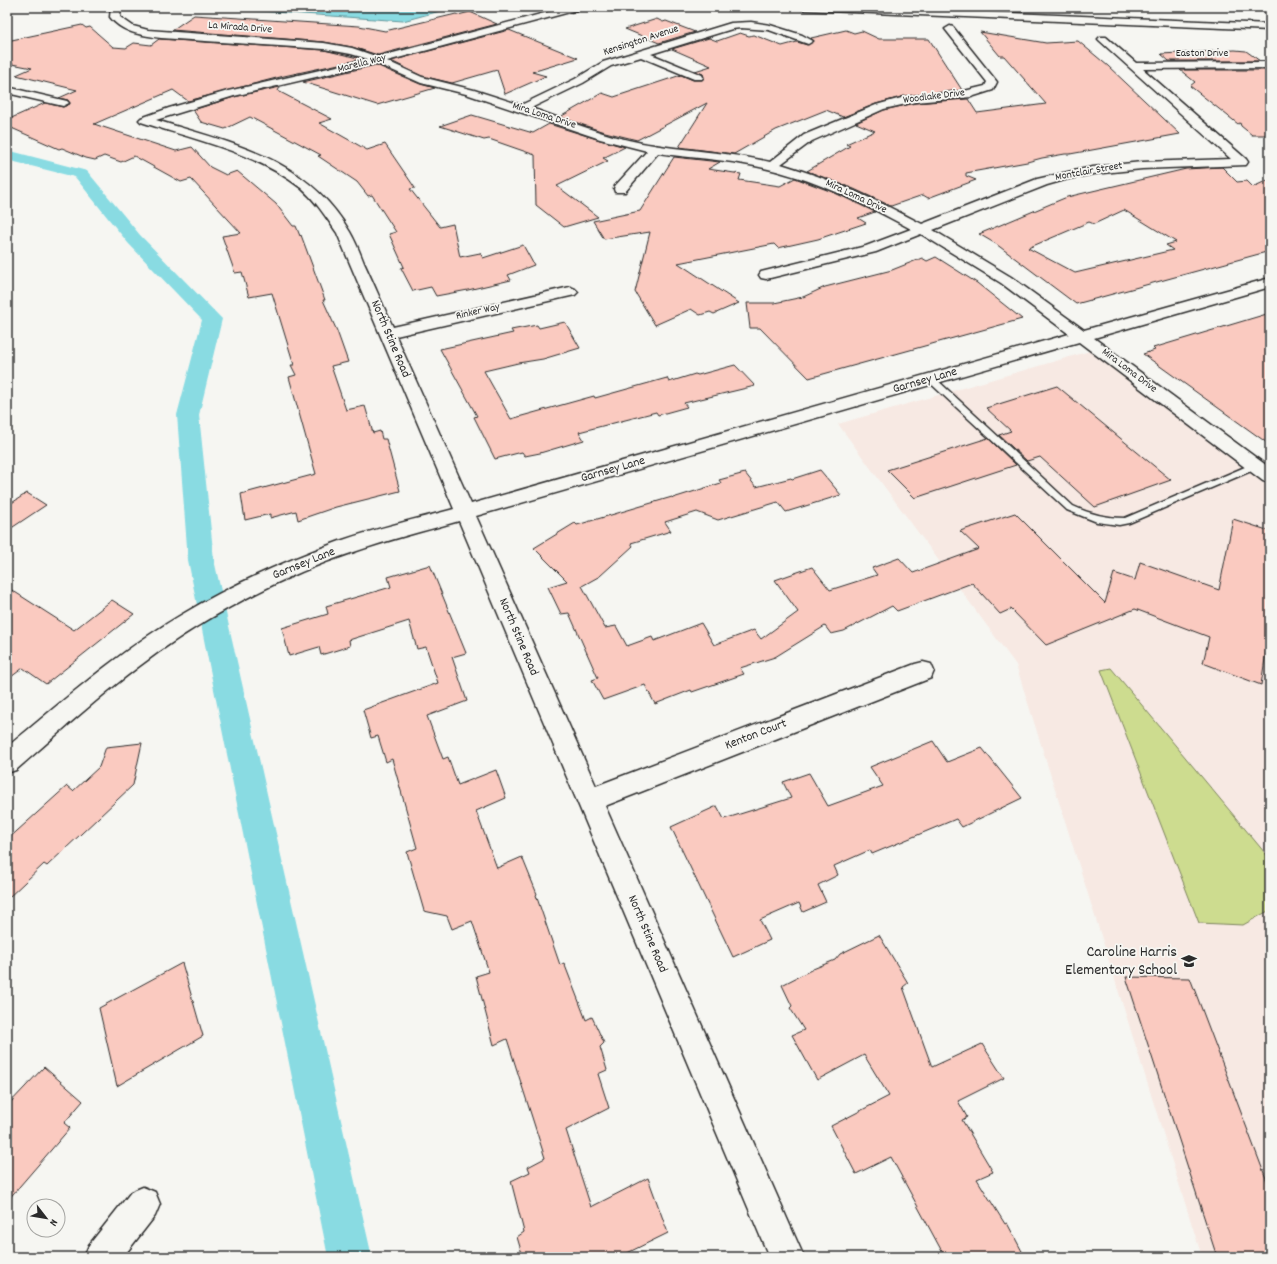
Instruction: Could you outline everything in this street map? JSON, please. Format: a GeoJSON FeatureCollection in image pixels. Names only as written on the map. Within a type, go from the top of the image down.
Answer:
{"type":"FeatureCollection","features":[{"type":"Feature","properties":{"kind":"main road","name":"La Mirada Drive"},"geometry":{"type":"LineString","coordinates":[[116,7],[115,16],[118,22],[125,26],[147,33],[338,48],[366,55],[378,60]]}},
{"type":"Feature","properties":{"kind":"main road","name":"Marella Way"},"geometry":{"type":"LineString","coordinates":[[145,120],[232,93],[344,69],[578,7]]}},
{"type":"Feature","properties":{"kind":"main road"},"geometry":{"type":"LineString","coordinates":[[804,7],[1270,27]]}},
{"type":"Feature","properties":{"kind":"main road","name":"Kensington Avenue"},"geometry":{"type":"LineString","coordinates":[[521,109],[579,81],[607,64],[731,26],[753,24],[770,27],[808,40]]}},
{"type":"Feature","properties":{"kind":"main road","name":"Woodlake Drive"},"geometry":{"type":"LineString","coordinates":[[773,165],[796,145],[808,138],[883,106],[922,97],[975,93],[989,88],[992,82],[950,29]]}},
{"type":"Feature","properties":{"kind":"main road","name":"Montclair Street"},"geometry":{"type":"LineString","coordinates":[[766,274],[871,249],[1042,182],[1067,175],[1094,169],[1146,164],[1242,162],[1103,39]]}},
{"type":"Feature","properties":{"kind":"main road"},"geometry":{"type":"LineString","coordinates":[[642,53],[698,77]]}},
{"type":"Feature","properties":{"kind":"main road","name":"Mira Loma Drive"},"geometry":{"type":"LineString","coordinates":[[378,60],[404,74],[420,80],[470,92],[623,142],[655,149],[720,156],[773,165],[818,180],[866,201],[922,230],[1006,280],[1270,477]]}},
{"type":"Feature","properties":{"kind":"main road","name":"Easton Drive"},"geometry":{"type":"LineString","coordinates":[[1134,66],[1270,65]]}},
{"type":"Feature","properties":{"kind":"main road"},"geometry":{"type":"LineString","coordinates":[[7,90],[63,103]]}},
{"type":"Feature","properties":{"kind":"main road","name":"North Stine Road"},"geometry":{"type":"LineString","coordinates":[[145,120],[246,151],[268,161],[305,184],[320,198],[335,216],[344,233],[787,1257]]}},
{"type":"Feature","properties":{"kind":"main road"},"geometry":{"type":"LineString","coordinates":[[620,189],[655,149]]}},
{"type":"Feature","properties":{"kind":"main road","name":"Garnsey Lane"},"geometry":{"type":"LineString","coordinates":[[7,762],[133,660],[186,622],[240,592],[294,566],[348,546],[1270,282]]}},
{"type":"Feature","properties":{"kind":"main road","name":"Rinker Way"},"geometry":{"type":"LineString","coordinates":[[387,333],[570,292]]}},
{"type":"Feature","properties":{"kind":"main road","name":"Kenton Court"},"geometry":{"type":"LineString","coordinates":[[589,800],[922,670]]}},
{"type":"Feature","properties":{"kind":"main road"},"geometry":{"type":"LineString","coordinates":[[101,1257],[143,1204]]}},
{"type":"Feature","properties":{"kind":"lane"},"geometry":{"type":"LineString","coordinates":[[931,379],[1070,508],[1102,520],[1115,522],[1126,521],[1255,466]]}},
{"type":"Feature","properties":{"kind":"shaded area","name":"Caroline Harris Elementary School"},"geometry":{"type":"Polygon","coordinates":[[[1090,351],[1270,488],[1270,1257],[1202,1257],[1016,665],[838,424],[1090,351]]]}},
{"type":"Feature","properties":{"kind":"green space"},"geometry":{"type":"Polygon","coordinates":[[[1111,668],[1270,859],[1270,910],[1243,925],[1199,923],[1101,670],[1111,668]]]}},
{"type":"Feature","properties":{"kind":"water"},"geometry":{"type":"Polygon","coordinates":[[[202,7],[455,7],[403,21],[202,7]]]}},
{"type":"Feature","properties":{"kind":"building"},"geometry":{"type":"Polygon","coordinates":[[[470,12],[497,24],[378,55],[352,47],[324,42],[172,30],[194,15],[359,26],[385,31],[470,12]]]}},
{"type":"Feature","properties":{"kind":"building"},"geometry":{"type":"Polygon","coordinates":[[[657,19],[695,32],[659,43],[625,29],[657,19]]]}},
{"type":"Feature","properties":{"kind":"building"},"geometry":{"type":"Polygon","coordinates":[[[82,25],[86,28],[90,27],[113,47],[126,48],[134,43],[151,45],[159,39],[324,50],[362,59],[284,76],[188,101],[173,90],[94,124],[176,151],[192,147],[210,167],[226,175],[237,171],[276,204],[293,226],[296,226],[300,236],[301,235],[325,300],[323,300],[337,331],[348,362],[331,366],[346,410],[365,406],[373,433],[380,431],[382,439],[386,439],[400,491],[336,507],[298,520],[296,511],[270,518],[270,514],[245,520],[241,494],[316,474],[289,377],[296,375],[291,365],[294,365],[272,293],[249,297],[242,272],[235,273],[222,236],[241,233],[191,179],[181,182],[134,156],[121,162],[104,156],[95,160],[86,158],[62,148],[59,149],[7,126],[7,120],[45,103],[63,107],[70,104],[68,100],[59,98],[77,90],[16,75],[32,68],[7,63],[7,41],[82,25]]]}},
{"type":"Feature","properties":{"kind":"building"},"geometry":{"type":"Polygon","coordinates":[[[509,30],[578,58],[532,72],[546,76],[505,94],[497,70],[452,83],[422,76],[391,61],[509,30]]]}},
{"type":"Feature","properties":{"kind":"building"},"geometry":{"type":"Polygon","coordinates":[[[846,30],[854,33],[862,31],[879,39],[929,39],[962,90],[905,96],[876,104],[843,117],[826,110],[776,130],[734,154],[679,147],[707,103],[637,140],[601,131],[560,117],[602,93],[614,97],[681,75],[693,80],[702,80],[704,78],[703,74],[695,71],[711,66],[672,49],[709,38],[717,41],[740,33],[749,36],[754,35],[782,46],[797,42],[807,45],[814,41],[811,38],[846,30]]]}},
{"type":"Feature","properties":{"kind":"building"},"geometry":{"type":"Polygon","coordinates":[[[980,32],[1046,43],[1078,41],[1108,66],[1180,134],[966,173],[966,176],[976,180],[928,198],[923,195],[891,206],[854,189],[807,171],[850,146],[846,144],[875,131],[856,123],[884,110],[915,103],[968,99],[977,113],[1046,104],[1004,56],[1000,56],[980,32]]]}},
{"type":"Feature","properties":{"kind":"building"},"geometry":{"type":"Polygon","coordinates":[[[1235,50],[1246,51],[1260,61],[1169,61],[1161,54],[1235,50]]]}},
{"type":"Feature","properties":{"kind":"building"},"geometry":{"type":"Polygon","coordinates":[[[376,65],[420,84],[435,88],[377,105],[303,82],[376,65]]]}},
{"type":"Feature","properties":{"kind":"building"},"geometry":{"type":"Polygon","coordinates":[[[1180,70],[1270,70],[1270,135],[1252,135],[1241,126],[1240,123],[1238,124],[1190,86],[1195,82],[1180,70]]]}},
{"type":"Feature","properties":{"kind":"building"},"geometry":{"type":"Polygon","coordinates":[[[280,87],[278,91],[332,119],[319,123],[367,150],[385,144],[415,188],[410,189],[440,227],[453,224],[460,257],[480,253],[483,258],[523,245],[534,265],[508,275],[511,280],[468,290],[436,296],[431,287],[413,291],[401,268],[404,267],[389,234],[396,232],[372,195],[368,196],[357,182],[318,156],[321,155],[250,117],[225,129],[201,122],[193,110],[234,97],[280,87]]]}},
{"type":"Feature","properties":{"kind":"building"},"geometry":{"type":"Polygon","coordinates":[[[472,115],[533,133],[549,124],[625,147],[603,158],[608,161],[557,186],[598,217],[564,227],[536,205],[535,155],[489,139],[484,140],[440,126],[472,115]]]}},
{"type":"Feature","properties":{"kind":"building"},"geometry":{"type":"Polygon","coordinates":[[[674,157],[720,162],[708,169],[741,174],[739,180],[780,186],[795,178],[835,193],[875,212],[858,218],[866,223],[818,239],[778,248],[774,244],[678,263],[739,303],[714,314],[710,312],[700,315],[691,309],[655,325],[635,292],[650,232],[604,239],[593,221],[640,211],[674,157]]]}},
{"type":"Feature","properties":{"kind":"building"},"geometry":{"type":"Polygon","coordinates":[[[1222,167],[1237,182],[1247,181],[1253,187],[1270,179],[1270,251],[1076,304],[996,244],[979,234],[1067,197],[1186,169],[1222,167]],[[1124,210],[1094,224],[1089,222],[1028,248],[1075,273],[1173,250],[1166,245],[1176,242],[1124,210]]]}},
{"type":"Feature","properties":{"kind":"building"},"geometry":{"type":"Polygon","coordinates":[[[936,257],[977,283],[1022,319],[809,378],[760,328],[750,328],[747,303],[774,303],[803,297],[825,287],[892,270],[922,258],[927,261],[936,257]]]}},
{"type":"Feature","properties":{"kind":"building"},"geometry":{"type":"Polygon","coordinates":[[[1270,313],[1270,445],[1143,354],[1155,350],[1153,348],[1270,313]]]}},
{"type":"Feature","properties":{"kind":"building"},"geometry":{"type":"Polygon","coordinates":[[[565,322],[580,348],[543,359],[484,371],[511,419],[667,378],[669,382],[695,374],[698,375],[735,365],[755,386],[684,403],[687,407],[658,415],[656,412],[579,432],[584,440],[540,453],[525,456],[522,452],[495,459],[474,417],[477,416],[440,349],[513,333],[511,330],[537,325],[539,328],[565,322]]]}},
{"type":"Feature","properties":{"kind":"building"},"geometry":{"type":"Polygon","coordinates":[[[1057,386],[1171,480],[1095,507],[1040,457],[1027,461],[999,435],[1011,431],[986,408],[1057,386]]]}},
{"type":"Feature","properties":{"kind":"building"},"geometry":{"type":"Polygon","coordinates":[[[988,438],[1016,465],[915,498],[887,470],[988,438]]]}},
{"type":"Feature","properties":{"kind":"building"},"geometry":{"type":"Polygon","coordinates":[[[820,470],[841,495],[786,512],[778,502],[718,520],[697,512],[665,522],[671,531],[631,543],[633,546],[600,576],[582,586],[605,628],[616,626],[627,646],[652,637],[654,641],[701,623],[714,645],[754,630],[761,639],[798,612],[775,580],[812,567],[830,590],[877,575],[872,568],[899,558],[913,573],[979,549],[960,531],[1015,513],[1105,603],[1114,573],[1135,580],[1140,562],[1219,590],[1233,519],[1270,531],[1270,626],[1261,685],[1203,663],[1209,637],[1135,609],[1046,645],[1011,609],[1000,614],[972,583],[897,611],[892,606],[844,631],[831,634],[825,626],[775,657],[740,668],[744,674],[692,692],[691,690],[655,704],[645,685],[603,700],[592,680],[598,678],[569,613],[561,614],[548,587],[567,581],[534,548],[575,523],[577,525],[672,497],[673,498],[721,483],[719,480],[745,473],[756,487],[792,479],[820,470]]]}},
{"type":"Feature","properties":{"kind":"building"},"geometry":{"type":"Polygon","coordinates":[[[27,493],[46,505],[7,531],[7,506],[27,493]]]}},
{"type":"Feature","properties":{"kind":"building"},"geometry":{"type":"Polygon","coordinates":[[[430,565],[466,653],[452,657],[467,701],[427,716],[443,759],[448,757],[458,785],[496,770],[506,798],[476,811],[497,868],[522,857],[537,894],[536,895],[560,965],[564,963],[586,1020],[592,1017],[604,1043],[600,1047],[607,1070],[598,1074],[609,1108],[566,1130],[591,1207],[648,1178],[668,1233],[619,1257],[523,1257],[517,1237],[524,1232],[511,1181],[530,1172],[528,1167],[545,1158],[507,1039],[494,1045],[476,976],[489,972],[472,921],[452,929],[447,916],[424,911],[407,852],[417,848],[392,759],[386,762],[378,736],[371,738],[363,710],[438,683],[426,647],[417,649],[409,621],[349,640],[350,646],[321,655],[319,647],[289,656],[282,628],[328,614],[326,606],[391,587],[388,577],[430,565]]]}},
{"type":"Feature","properties":{"kind":"building"},"geometry":{"type":"Polygon","coordinates":[[[7,587],[74,630],[112,600],[134,614],[46,684],[23,668],[7,680],[7,587]]]}},
{"type":"Feature","properties":{"kind":"building"},"geometry":{"type":"Polygon","coordinates":[[[933,741],[947,762],[982,748],[1022,798],[962,827],[956,819],[872,854],[870,850],[834,866],[838,875],[818,885],[826,902],[803,912],[799,903],[760,920],[770,940],[733,957],[671,827],[717,806],[724,819],[791,798],[783,782],[809,773],[828,806],[883,786],[870,767],[933,741]]]}},
{"type":"Feature","properties":{"kind":"building"},"geometry":{"type":"Polygon","coordinates":[[[142,743],[133,785],[47,866],[44,864],[7,899],[7,840],[67,786],[73,791],[99,767],[106,747],[142,743]]]}},
{"type":"Feature","properties":{"kind":"building"},"geometry":{"type":"Polygon","coordinates":[[[879,935],[908,983],[903,987],[932,1067],[982,1044],[1004,1078],[958,1101],[967,1117],[962,1120],[993,1172],[977,1179],[1005,1224],[1007,1223],[1025,1257],[945,1257],[891,1157],[856,1174],[831,1126],[889,1096],[864,1055],[817,1080],[792,1035],[804,1030],[790,1008],[792,1006],[782,985],[813,969],[835,960],[840,954],[879,935]]]}},
{"type":"Feature","properties":{"kind":"building"},"geometry":{"type":"Polygon","coordinates":[[[182,963],[203,1036],[117,1086],[99,1008],[182,963]]]}},
{"type":"Feature","properties":{"kind":"building"},"geometry":{"type":"Polygon","coordinates":[[[1126,977],[1190,978],[1270,1189],[1270,1257],[1217,1257],[1126,977]]]}},
{"type":"Feature","properties":{"kind":"building"},"geometry":{"type":"Polygon","coordinates":[[[44,1067],[83,1101],[64,1123],[70,1128],[7,1201],[7,1106],[44,1067]]]}},
{"type":"Feature","properties":{"kind":"waterway"},"geometry":{"type":"LineString","coordinates":[[7,155],[81,174],[134,239],[212,319],[188,415],[201,560],[350,1257]]}},
{"type":"Feature","properties":{"kind":"place","name":"Caroline Harris Elementary School"},"geometry":{"type":"Point","coordinates":[1189,961]}}]}
